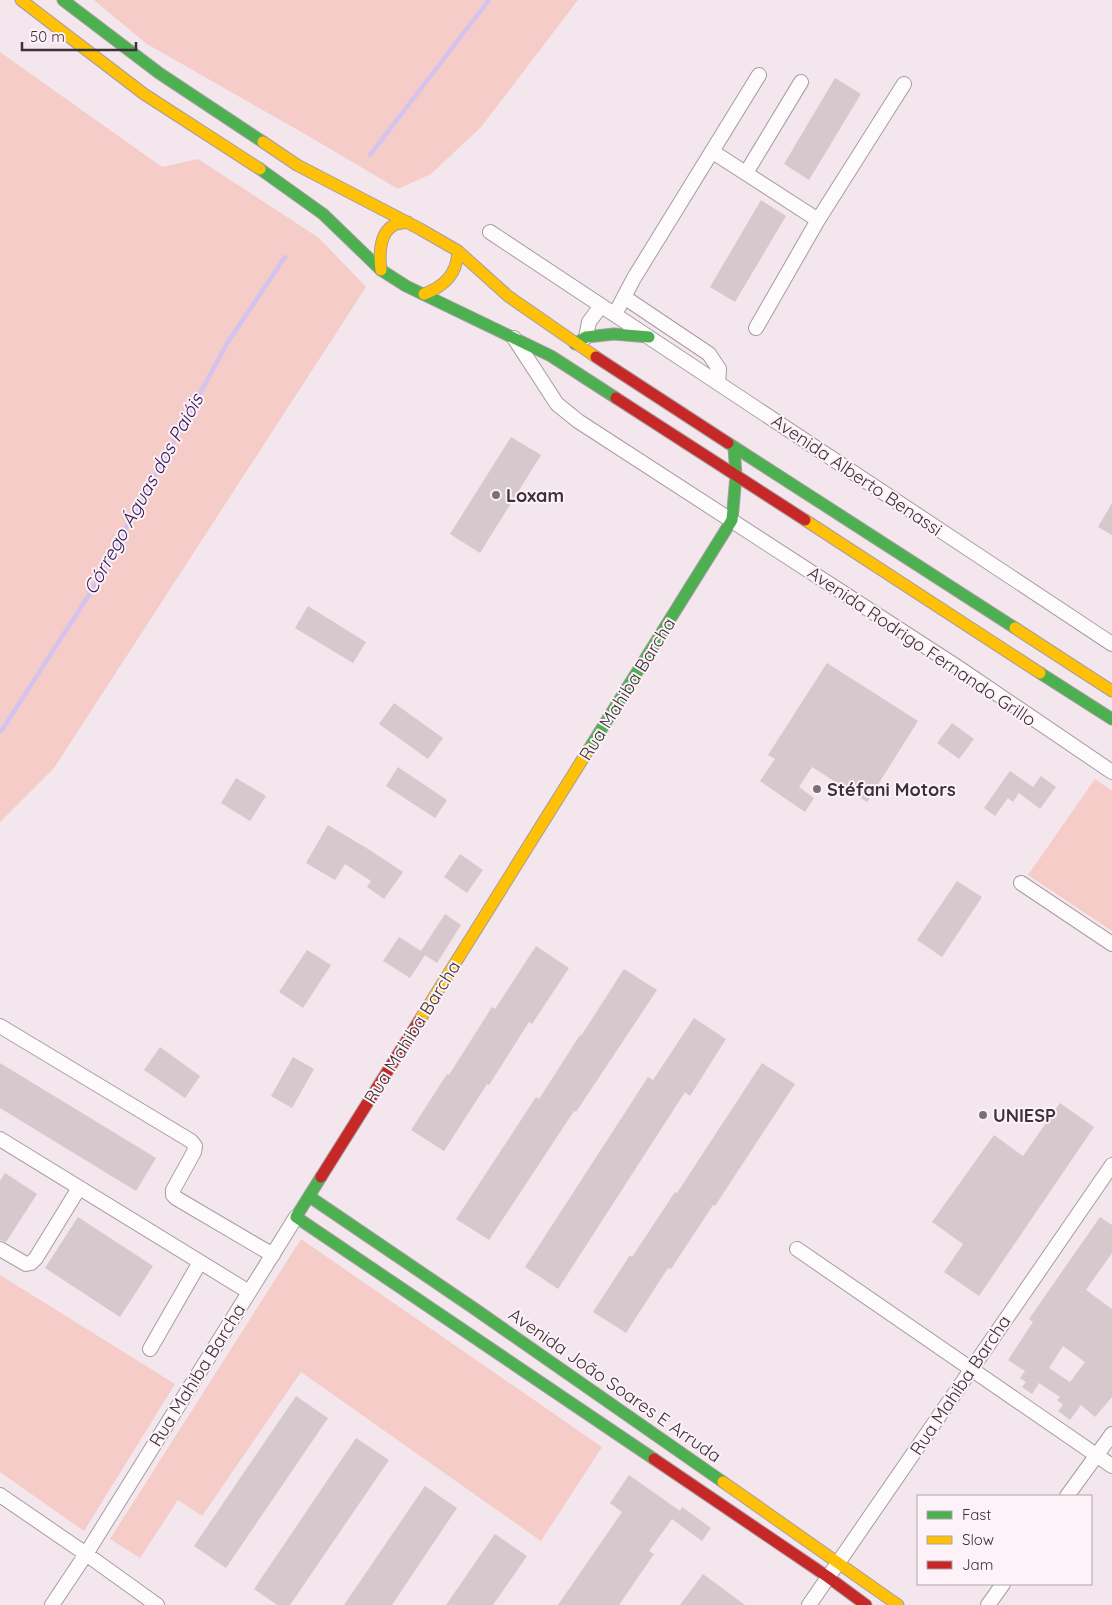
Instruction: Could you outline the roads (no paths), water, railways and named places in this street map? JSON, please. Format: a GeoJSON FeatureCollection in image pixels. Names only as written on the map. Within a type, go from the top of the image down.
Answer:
{"type":"FeatureCollection","features":[{"type":"Feature","properties":{"kind":"main road"},"geometry":{"type":"LineString","coordinates":[[21,0],[144,94],[268,174],[323,214],[381,270],[424,294],[551,356],[1112,719]]}},
{"type":"Feature","properties":{"kind":"main road"},"geometry":{"type":"LineString","coordinates":[[63,0],[159,73],[297,165],[408,222],[458,251],[508,296],[580,341],[734,447],[1112,691]]}},
{"type":"Feature","properties":{"kind":"main road"},"geometry":{"type":"LineString","coordinates":[[381,270],[379,250],[382,240],[395,225],[408,222]]}},
{"type":"Feature","properties":{"kind":"main road"},"geometry":{"type":"LineString","coordinates":[[424,294],[433,291],[449,279],[458,262],[458,251]]}},
{"type":"Feature","properties":{"kind":"main road"},"geometry":{"type":"LineString","coordinates":[[580,341],[614,334],[649,337]]}},
{"type":"Feature","properties":{"kind":"main road","name":"Rua Mahiba Barcha"},"geometry":{"type":"LineString","coordinates":[[296,1217],[732,520],[736,476],[734,447]]}},
{"type":"Feature","properties":{"kind":"main road","name":"Avenida João Soares E Arruda"},"geometry":{"type":"LineString","coordinates":[[310,1197],[419,1285],[738,1517],[866,1605]]}},
{"type":"Feature","properties":{"kind":"main road","name":"Avenida João Soares E Arruda"},"geometry":{"type":"LineString","coordinates":[[296,1217],[419,1285],[750,1500],[898,1605]]}},
{"type":"Feature","properties":{"kind":"main road"},"geometry":{"type":"LineString","coordinates":[[738,1517],[750,1500]]}},
{"type":"Feature","properties":{"kind":"main road"},"geometry":{"type":"LineString","coordinates":[[797,1556],[807,1541]]}},
{"type":"Feature","properties":{"kind":"street"},"geometry":{"type":"LineString","coordinates":[[614,314],[634,278],[759,75]]}},
{"type":"Feature","properties":{"kind":"street"},"geometry":{"type":"LineString","coordinates":[[746,173],[801,82]]}},
{"type":"Feature","properties":{"kind":"street"},"geometry":{"type":"LineString","coordinates":[[756,328],[818,220],[904,84]]}},
{"type":"Feature","properties":{"kind":"street"},"geometry":{"type":"LineString","coordinates":[[713,152],[818,220]]}},
{"type":"Feature","properties":{"kind":"street","name":"Avenida Alberto Benassi"},"geometry":{"type":"LineString","coordinates":[[490,232],[1112,644]]}},
{"type":"Feature","properties":{"kind":"street"},"geometry":{"type":"LineString","coordinates":[[624,297],[709,354],[719,369],[718,383]]}},
{"type":"Feature","properties":{"kind":"street"},"geometry":{"type":"LineString","coordinates":[[580,341],[589,322],[601,306]]}},
{"type":"Feature","properties":{"kind":"street","name":"Avenida Rodrigo Fernando Grillo"},"geometry":{"type":"LineString","coordinates":[[514,338],[557,404],[578,421],[959,668],[1112,772]]}},
{"type":"Feature","properties":{"kind":"street"},"geometry":{"type":"LineString","coordinates":[[1021,883],[1112,944]]}},
{"type":"Feature","properties":{"kind":"street"},"geometry":{"type":"LineString","coordinates":[[0,1026],[191,1140],[195,1146],[194,1152],[173,1190],[173,1195],[273,1254]]}},
{"type":"Feature","properties":{"kind":"street"},"geometry":{"type":"LineString","coordinates":[[0,1139],[249,1292]]}},
{"type":"Feature","properties":{"kind":"street","name":"Rua Mahiba Barcha"},"geometry":{"type":"LineString","coordinates":[[809,1605],[970,1368],[1112,1165]]}},
{"type":"Feature","properties":{"kind":"street"},"geometry":{"type":"LineString","coordinates":[[0,1249],[26,1264],[31,1263],[36,1258],[79,1188]]}},
{"type":"Feature","properties":{"kind":"street","name":"Rua Mahiba Barcha"},"geometry":{"type":"LineString","coordinates":[[52,1605],[86,1554],[296,1217]]}},
{"type":"Feature","properties":{"kind":"street"},"geometry":{"type":"LineString","coordinates":[[797,1249],[1112,1466]]}},
{"type":"Feature","properties":{"kind":"street"},"geometry":{"type":"LineString","coordinates":[[150,1349],[200,1262]]}},
{"type":"Feature","properties":{"kind":"street"},"geometry":{"type":"LineString","coordinates":[[1068,1495],[1112,1434]]}},
{"type":"Feature","properties":{"kind":"street"},"geometry":{"type":"LineString","coordinates":[[0,1495],[156,1605]]}},
{"type":"Feature","properties":{"kind":"street"},"geometry":{"type":"LineString","coordinates":[[988,1605],[1002,1585]]}},
{"type":"Feature","properties":{"kind":"waterway","name":"Córrego Águas dos Paióis"},"geometry":{"type":"LineString","coordinates":[[370,155],[489,0]]}},
{"type":"Feature","properties":{"kind":"waterway","name":"Córrego Águas dos Paióis"},"geometry":{"type":"LineString","coordinates":[[0,731],[94,587],[228,342],[285,257]]}},
{"type":"Feature","properties":{"kind":"place","name":"Loxam"},"geometry":{"type":"Point","coordinates":[496,495]}},
{"type":"Feature","properties":{"kind":"place","name":"Stéfani Motors"},"geometry":{"type":"Point","coordinates":[817,789]}},
{"type":"Feature","properties":{"kind":"place","name":"UNIESP"},"geometry":{"type":"Point","coordinates":[983,1115]}}]}
